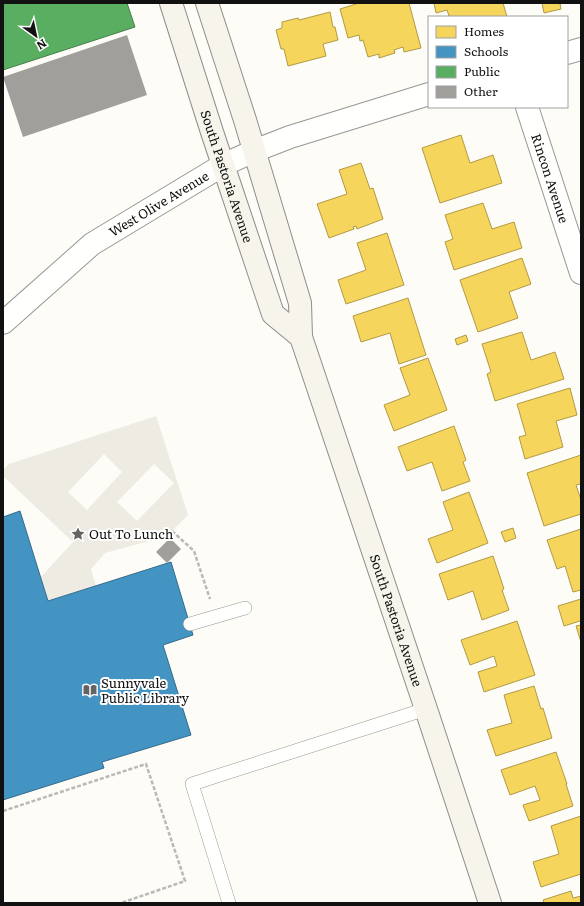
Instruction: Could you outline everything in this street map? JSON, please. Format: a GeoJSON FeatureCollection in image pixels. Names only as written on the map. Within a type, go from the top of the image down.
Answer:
{"type":"FeatureCollection","features":[{"type":"Feature","properties":{"kind":"street","name":"South Pastoria Avenue"},"geometry":{"type":"LineString","coordinates":[[170,3],[273,314],[301,337]]}},
{"type":"Feature","properties":{"kind":"street","name":"South Pastoria Avenue"},"geometry":{"type":"LineString","coordinates":[[207,3],[300,303],[301,337],[490,903]]}},
{"type":"Feature","properties":{"kind":"street"},"geometry":{"type":"LineString","coordinates":[[568,53],[581,49]]}},
{"type":"Feature","properties":{"kind":"street","name":"West Olive Avenue"},"geometry":{"type":"LineString","coordinates":[[3,323],[92,244],[223,165],[290,137],[428,94]]}},
{"type":"Feature","properties":{"kind":"street","name":"Rincon Avenue"},"geometry":{"type":"LineString","coordinates":[[527,108],[581,273]]}},
{"type":"Feature","properties":{"kind":"lane"},"geometry":{"type":"LineString","coordinates":[[190,624],[245,608]]}},
{"type":"Feature","properties":{"kind":"lane"},"geometry":{"type":"LineString","coordinates":[[229,903],[192,784],[426,709]]}},
{"type":"Feature","properties":{"kind":"path"},"geometry":{"type":"LineString","coordinates":[[172,531],[194,551],[216,617]]}},
{"type":"Feature","properties":{"kind":"path"},"geometry":{"type":"LineString","coordinates":[[3,811],[146,764],[185,881],[122,903]]}},
{"type":"Feature","properties":{"kind":"shaded area"},"geometry":{"type":"Polygon","coordinates":[[[156,416],[188,515],[167,536],[105,553],[91,569],[96,586],[48,601],[41,577],[73,542],[3,476],[3,470],[9,464],[156,416]],[[104,454],[68,492],[87,510],[122,472],[104,454]],[[154,464],[117,502],[137,521],[174,483],[154,464]]]}},
{"type":"Feature","properties":{"kind":"building: Homes"},"geometry":{"type":"Polygon","coordinates":[[[356,3],[409,3],[421,48],[404,52],[403,47],[394,50],[395,53],[379,58],[379,54],[368,57],[363,40],[360,41],[359,35],[348,38],[340,9],[356,3]]]}},
{"type":"Feature","properties":{"kind":"building: Homes"},"geometry":{"type":"Polygon","coordinates":[[[434,3],[503,3],[507,16],[449,16],[447,10],[436,13],[434,3]]]}},
{"type":"Feature","properties":{"kind":"building: Homes"},"geometry":{"type":"Polygon","coordinates":[[[542,3],[565,3],[560,4],[561,9],[544,13],[542,3]]]}},
{"type":"Feature","properties":{"kind":"building: Homes"},"geometry":{"type":"Polygon","coordinates":[[[330,12],[333,27],[335,27],[338,40],[323,44],[326,56],[288,66],[284,49],[281,49],[276,30],[282,28],[282,22],[298,18],[299,20],[330,12]]]}},
{"type":"Feature","properties":{"kind":"building: Homes"},"geometry":{"type":"Polygon","coordinates":[[[461,135],[470,163],[493,155],[502,183],[440,203],[422,148],[461,135]]]}},
{"type":"Feature","properties":{"kind":"building: Homes"},"geometry":{"type":"Polygon","coordinates":[[[361,163],[370,189],[373,188],[383,219],[357,229],[356,226],[353,227],[354,229],[329,238],[317,204],[347,194],[339,170],[361,163]]]}},
{"type":"Feature","properties":{"kind":"building: Homes"},"geometry":{"type":"Polygon","coordinates":[[[483,203],[492,229],[514,222],[522,248],[454,270],[445,242],[453,239],[445,215],[483,203]]]}},
{"type":"Feature","properties":{"kind":"building: Homes"},"geometry":{"type":"Polygon","coordinates":[[[387,233],[404,285],[346,304],[338,280],[366,270],[357,243],[387,233]]]}},
{"type":"Feature","properties":{"kind":"building: Homes"},"geometry":{"type":"Polygon","coordinates":[[[522,258],[531,284],[509,292],[518,318],[478,332],[460,280],[522,258]]]}},
{"type":"Feature","properties":{"kind":"building: Homes"},"geometry":{"type":"Polygon","coordinates":[[[408,298],[426,355],[399,364],[390,333],[361,342],[353,316],[408,298]]]}},
{"type":"Feature","properties":{"kind":"building: Homes"},"geometry":{"type":"Polygon","coordinates":[[[522,332],[531,360],[555,352],[564,379],[495,401],[487,374],[491,372],[482,344],[522,332]]]}},
{"type":"Feature","properties":{"kind":"building: Homes"},"geometry":{"type":"Polygon","coordinates":[[[466,335],[468,341],[457,345],[455,339],[466,335]]]}},
{"type":"Feature","properties":{"kind":"building: Homes"},"geometry":{"type":"Polygon","coordinates":[[[428,358],[447,410],[394,431],[384,405],[410,395],[400,368],[428,358]]]}},
{"type":"Feature","properties":{"kind":"building: Homes"},"geometry":{"type":"Polygon","coordinates":[[[570,388],[577,415],[556,421],[563,447],[525,459],[519,437],[526,435],[517,404],[570,388]]]}},
{"type":"Feature","properties":{"kind":"building: Homes"},"geometry":{"type":"Polygon","coordinates":[[[454,426],[466,460],[463,462],[470,481],[442,491],[432,462],[407,471],[398,447],[454,426]]]}},
{"type":"Feature","properties":{"kind":"building: Homes"},"geometry":{"type":"Polygon","coordinates":[[[581,455],[581,484],[576,485],[581,500],[581,514],[544,526],[527,473],[581,455]]]}},
{"type":"Feature","properties":{"kind":"building: Homes"},"geometry":{"type":"Polygon","coordinates":[[[469,492],[488,543],[437,563],[428,539],[453,530],[443,502],[469,492]]]}},
{"type":"Feature","properties":{"kind":"building: Homes"},"geometry":{"type":"Polygon","coordinates":[[[513,528],[516,538],[505,542],[501,532],[513,528]]]}},
{"type":"Feature","properties":{"kind":"building: Homes"},"geometry":{"type":"Polygon","coordinates":[[[581,529],[581,590],[573,592],[565,566],[557,569],[547,540],[581,529]]]}},
{"type":"Feature","properties":{"kind":"building: Homes"},"geometry":{"type":"Polygon","coordinates":[[[493,556],[509,610],[482,620],[473,591],[448,600],[439,574],[493,556]]]}},
{"type":"Feature","properties":{"kind":"building: Homes"},"geometry":{"type":"Polygon","coordinates":[[[581,599],[581,624],[580,621],[564,626],[558,606],[581,599]]]}},
{"type":"Feature","properties":{"kind":"building: Homes"},"geometry":{"type":"Polygon","coordinates":[[[517,621],[535,675],[484,692],[478,672],[497,666],[494,656],[470,665],[461,640],[517,621]]]}},
{"type":"Feature","properties":{"kind":"building: Homes"},"geometry":{"type":"Polygon","coordinates":[[[581,625],[581,642],[576,626],[581,625]]]}},
{"type":"Feature","properties":{"kind":"building: Homes"},"geometry":{"type":"Polygon","coordinates":[[[534,686],[541,709],[543,708],[552,738],[496,756],[487,730],[512,723],[504,695],[534,686]]]}},
{"type":"Feature","properties":{"kind":"building: Homes"},"geometry":{"type":"Polygon","coordinates":[[[556,752],[573,806],[529,821],[523,805],[540,800],[535,786],[510,795],[501,770],[556,752]]]}},
{"type":"Feature","properties":{"kind":"building: Homes"},"geometry":{"type":"Polygon","coordinates":[[[581,816],[581,874],[541,887],[533,862],[559,854],[551,826],[581,816]]]}},
{"type":"Feature","properties":{"kind":"building: Homes"},"geometry":{"type":"Polygon","coordinates":[[[571,891],[573,898],[581,896],[581,903],[544,903],[543,900],[571,891]]]}},
{"type":"Feature","properties":{"kind":"building: Schools","name":"Sunnyvale Public Library"},"geometry":{"type":"Polygon","coordinates":[[[20,511],[48,601],[171,562],[193,635],[163,645],[191,735],[102,762],[104,768],[3,800],[3,517],[20,511]]]}},
{"type":"Feature","properties":{"kind":"building: Public"},"geometry":{"type":"Polygon","coordinates":[[[3,3],[127,3],[135,27],[3,70],[3,3]]]}},
{"type":"Feature","properties":{"kind":"building: Other"},"geometry":{"type":"Polygon","coordinates":[[[127,35],[147,95],[23,137],[3,77],[127,35]]]}},
{"type":"Feature","properties":{"kind":"building: Other"},"geometry":{"type":"Polygon","coordinates":[[[170,538],[181,549],[167,563],[156,552],[170,538]]]}},
{"type":"Feature","properties":{"kind":"place","name":"Out To Lunch"},"geometry":{"type":"Point","coordinates":[78,534]}},
{"type":"Feature","properties":{"kind":"place","name":"Sunnyvale Public Library"},"geometry":{"type":"Point","coordinates":[90,690]}}]}
